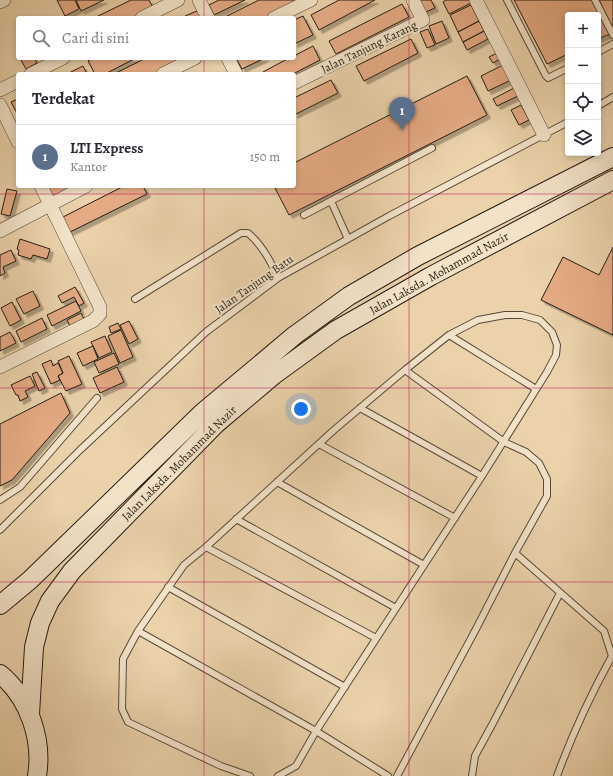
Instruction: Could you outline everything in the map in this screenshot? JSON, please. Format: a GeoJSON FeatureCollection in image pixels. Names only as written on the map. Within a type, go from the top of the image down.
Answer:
{"type":"FeatureCollection","features":[{"type":"Feature","properties":{"kind":"main road","name":"Jalan Laksda. Mohammad Nazir"},"geometry":{"type":"LineString","coordinates":[[0,605],[30,580],[202,413],[295,335],[349,296],[418,256],[613,157]]}},
{"type":"Feature","properties":{"kind":"main road","name":"Jalan Laksda. Mohammad Nazir"},"geometry":{"type":"LineString","coordinates":[[30,714],[34,647],[40,623],[50,601],[72,571],[216,424],[274,375],[336,330],[431,276],[613,180]]}},
{"type":"Feature","properties":{"kind":"main road"},"geometry":{"type":"LineString","coordinates":[[0,674],[20,696],[30,714],[38,749],[40,773]]}},
{"type":"Feature","properties":{"kind":"street"},"geometry":{"type":"LineString","coordinates":[[0,2],[4,0]]}},
{"type":"Feature","properties":{"kind":"street"},"geometry":{"type":"LineString","coordinates":[[146,16],[178,0]]}},
{"type":"Feature","properties":{"kind":"street"},"geometry":{"type":"LineString","coordinates":[[199,0],[207,16]]}},
{"type":"Feature","properties":{"kind":"street"},"geometry":{"type":"LineString","coordinates":[[278,16],[311,0]]}},
{"type":"Feature","properties":{"kind":"street","name":"Jalan Tanjung Karang"},"geometry":{"type":"LineString","coordinates":[[296,82],[423,20],[413,0]]}},
{"type":"Feature","properties":{"kind":"street"},"geometry":{"type":"LineString","coordinates":[[476,0],[544,135]]}},
{"type":"Feature","properties":{"kind":"street"},"geometry":{"type":"LineString","coordinates":[[35,72],[59,60]]}},
{"type":"Feature","properties":{"kind":"street"},"geometry":{"type":"LineString","coordinates":[[167,72],[191,60]]}},
{"type":"Feature","properties":{"kind":"street"},"geometry":{"type":"LineString","coordinates":[[229,60],[235,72]]}},
{"type":"Feature","properties":{"kind":"street"},"geometry":{"type":"LineString","coordinates":[[0,90],[16,82]]}},
{"type":"Feature","properties":{"kind":"street"},"geometry":{"type":"LineString","coordinates":[[0,105],[16,138]]}},
{"type":"Feature","properties":{"kind":"street"},"geometry":{"type":"LineString","coordinates":[[0,367],[93,321],[100,314],[100,307],[42,188]]}},
{"type":"Feature","properties":{"kind":"street"},"geometry":{"type":"LineString","coordinates":[[0,232],[82,188]]}},
{"type":"Feature","properties":{"kind":"lane"},"geometry":{"type":"LineString","coordinates":[[507,0],[546,76],[548,78],[552,77],[565,70]]}},
{"type":"Feature","properties":{"kind":"lane"},"geometry":{"type":"LineString","coordinates":[[595,0],[613,35]]}},
{"type":"Feature","properties":{"kind":"lane"},"geometry":{"type":"LineString","coordinates":[[601,50],[613,44]]}},
{"type":"Feature","properties":{"kind":"lane"},"geometry":{"type":"LineString","coordinates":[[601,104],[613,97]]}},
{"type":"Feature","properties":{"kind":"lane","name":"Jalan Tanjung Batu"},"geometry":{"type":"LineString","coordinates":[[0,529],[80,450],[206,332],[278,278],[396,212],[565,124]]}},
{"type":"Feature","properties":{"kind":"lane"},"geometry":{"type":"LineString","coordinates":[[304,215],[432,148]]}},
{"type":"Feature","properties":{"kind":"lane"},"geometry":{"type":"LineString","coordinates":[[331,201],[348,238]]}},
{"type":"Feature","properties":{"kind":"lane"},"geometry":{"type":"LineString","coordinates":[[135,299],[241,233],[248,233],[257,242],[271,262],[278,278]]}},
{"type":"Feature","properties":{"kind":"lane"},"geometry":{"type":"LineString","coordinates":[[250,776],[221,766],[128,722],[122,710],[123,659],[138,631],[184,565],[206,547],[360,408],[449,335],[478,320],[505,315],[522,315],[540,320],[552,332],[557,345],[556,355],[504,442],[316,731],[296,766],[278,776]]}},
{"type":"Feature","properties":{"kind":"lane"},"geometry":{"type":"LineString","coordinates":[[449,335],[536,389]]}},
{"type":"Feature","properties":{"kind":"lane"},"geometry":{"type":"LineString","coordinates":[[397,776],[476,629],[515,552],[547,496],[547,479],[539,463],[526,452],[504,442],[405,370]]}},
{"type":"Feature","properties":{"kind":"lane"},"geometry":{"type":"LineString","coordinates":[[0,500],[20,487],[97,398]]}},
{"type":"Feature","properties":{"kind":"lane"},"geometry":{"type":"LineString","coordinates":[[360,408],[482,476]]}},
{"type":"Feature","properties":{"kind":"lane"},"geometry":{"type":"LineString","coordinates":[[319,444],[455,518]]}},
{"type":"Feature","properties":{"kind":"lane"},"geometry":{"type":"LineString","coordinates":[[277,482],[424,565]]}},
{"type":"Feature","properties":{"kind":"lane"},"geometry":{"type":"LineString","coordinates":[[236,519],[396,608]]}},
{"type":"Feature","properties":{"kind":"lane"},"geometry":{"type":"LineString","coordinates":[[206,547],[376,638]]}},
{"type":"Feature","properties":{"kind":"lane"},"geometry":{"type":"LineString","coordinates":[[515,552],[604,631],[612,656],[598,682],[564,758],[558,776]]}},
{"type":"Feature","properties":{"kind":"lane"},"geometry":{"type":"LineString","coordinates":[[168,587],[345,686]]}},
{"type":"Feature","properties":{"kind":"lane"},"geometry":{"type":"LineString","coordinates":[[472,776],[475,756],[494,723],[560,593]]}},
{"type":"Feature","properties":{"kind":"lane"},"geometry":{"type":"LineString","coordinates":[[138,631],[316,731],[388,776]]}},
{"type":"Feature","properties":{"kind":"building"},"geometry":{"type":"Polygon","coordinates":[[[57,0],[75,0],[79,9],[65,16],[57,0]]]}},
{"type":"Feature","properties":{"kind":"building"},"geometry":{"type":"Polygon","coordinates":[[[76,0],[104,0],[81,11],[76,0]]]}},
{"type":"Feature","properties":{"kind":"building"},"geometry":{"type":"Polygon","coordinates":[[[131,0],[149,0],[153,8],[136,16],[98,16],[131,0]]]}},
{"type":"Feature","properties":{"kind":"building"},"geometry":{"type":"Polygon","coordinates":[[[219,0],[245,0],[214,15],[209,5],[219,0]]]}},
{"type":"Feature","properties":{"kind":"building"},"geometry":{"type":"Polygon","coordinates":[[[259,0],[296,0],[297,3],[271,16],[227,16],[259,0]]]}},
{"type":"Feature","properties":{"kind":"building"},"geometry":{"type":"Polygon","coordinates":[[[339,0],[375,0],[319,30],[311,15],[339,0]]]}},
{"type":"Feature","properties":{"kind":"building"},"geometry":{"type":"Polygon","coordinates":[[[415,0],[431,0],[435,8],[421,14],[415,0]]]}},
{"type":"Feature","properties":{"kind":"building"},"geometry":{"type":"Polygon","coordinates":[[[446,0],[470,0],[471,3],[449,14],[443,2],[446,0]]]}},
{"type":"Feature","properties":{"kind":"building"},"geometry":{"type":"Polygon","coordinates":[[[514,0],[593,0],[599,12],[565,12],[565,55],[547,64],[514,0]]]}},
{"type":"Feature","properties":{"kind":"building"},"geometry":{"type":"Polygon","coordinates":[[[599,0],[613,0],[613,29],[599,0]]]}},
{"type":"Feature","properties":{"kind":"building"},"geometry":{"type":"Polygon","coordinates":[[[402,4],[409,17],[336,54],[329,41],[402,4]]]}},
{"type":"Feature","properties":{"kind":"building"},"geometry":{"type":"Polygon","coordinates":[[[471,5],[479,21],[458,32],[450,15],[471,5]]]}},
{"type":"Feature","properties":{"kind":"building"},"geometry":{"type":"Polygon","coordinates":[[[199,10],[201,16],[185,16],[199,10]]]}},
{"type":"Feature","properties":{"kind":"building"},"geometry":{"type":"Polygon","coordinates":[[[303,16],[313,35],[296,43],[296,19],[303,16]]]}},
{"type":"Feature","properties":{"kind":"building"},"geometry":{"type":"Polygon","coordinates":[[[601,16],[610,34],[601,38],[601,16]]]}},
{"type":"Feature","properties":{"kind":"building"},"geometry":{"type":"Polygon","coordinates":[[[442,21],[449,38],[436,44],[429,26],[442,21]]]}},
{"type":"Feature","properties":{"kind":"building"},"geometry":{"type":"Polygon","coordinates":[[[479,21],[484,31],[463,42],[458,32],[479,21]]]}},
{"type":"Feature","properties":{"kind":"building"},"geometry":{"type":"Polygon","coordinates":[[[428,29],[435,45],[427,48],[420,32],[428,29]]]}},
{"type":"Feature","properties":{"kind":"building"},"geometry":{"type":"Polygon","coordinates":[[[484,31],[488,39],[467,50],[463,42],[484,31]]]}},
{"type":"Feature","properties":{"kind":"building"},"geometry":{"type":"Polygon","coordinates":[[[411,39],[418,53],[364,81],[356,66],[411,39]]]}},
{"type":"Feature","properties":{"kind":"building"},"geometry":{"type":"Polygon","coordinates":[[[313,46],[320,60],[296,72],[263,72],[285,60],[296,60],[296,55],[313,46]]]}},
{"type":"Feature","properties":{"kind":"building"},"geometry":{"type":"Polygon","coordinates":[[[497,53],[500,59],[493,63],[489,57],[497,53]]]}},
{"type":"Feature","properties":{"kind":"building"},"geometry":{"type":"Polygon","coordinates":[[[21,60],[35,60],[37,63],[26,69],[21,60]]]}},
{"type":"Feature","properties":{"kind":"building"},"geometry":{"type":"Polygon","coordinates":[[[132,60],[109,72],[94,72],[88,61],[132,60]]]}},
{"type":"Feature","properties":{"kind":"building"},"geometry":{"type":"Polygon","coordinates":[[[142,60],[179,60],[181,64],[164,72],[118,72],[142,60]]]}},
{"type":"Feature","properties":{"kind":"building"},"geometry":{"type":"Polygon","coordinates":[[[237,60],[261,60],[242,69],[237,60]]]}},
{"type":"Feature","properties":{"kind":"building"},"geometry":{"type":"Polygon","coordinates":[[[503,65],[511,80],[488,91],[481,76],[503,65]]]}},
{"type":"Feature","properties":{"kind":"building"},"geometry":{"type":"Polygon","coordinates":[[[83,66],[86,72],[71,72],[83,66]]]}},
{"type":"Feature","properties":{"kind":"building"},"geometry":{"type":"Polygon","coordinates":[[[467,76],[487,115],[289,215],[275,188],[296,188],[296,162],[467,76]]]}},
{"type":"Feature","properties":{"kind":"building"},"geometry":{"type":"Polygon","coordinates":[[[331,80],[338,93],[296,114],[296,97],[331,80]]]}},
{"type":"Feature","properties":{"kind":"building"},"geometry":{"type":"Polygon","coordinates":[[[514,88],[518,96],[497,106],[493,99],[514,88]]]}},
{"type":"Feature","properties":{"kind":"building"},"geometry":{"type":"Polygon","coordinates":[[[16,100],[16,111],[11,102],[16,100]]]}},
{"type":"Feature","properties":{"kind":"building"},"geometry":{"type":"Polygon","coordinates":[[[521,105],[529,120],[519,125],[511,110],[521,105]]]}},
{"type":"Feature","properties":{"kind":"building"},"geometry":{"type":"Polygon","coordinates":[[[46,188],[76,188],[50,201],[46,188]]]}},
{"type":"Feature","properties":{"kind":"building"},"geometry":{"type":"Polygon","coordinates":[[[120,188],[144,188],[147,194],[68,233],[61,218],[120,188]]]}},
{"type":"Feature","properties":{"kind":"building"},"geometry":{"type":"Polygon","coordinates":[[[7,189],[17,191],[10,216],[1,214],[7,189]]]}},
{"type":"Feature","properties":{"kind":"building"},"geometry":{"type":"Polygon","coordinates":[[[20,239],[50,249],[47,259],[33,255],[31,259],[18,255],[19,250],[17,249],[20,239]]]}},
{"type":"Feature","properties":{"kind":"building"},"geometry":{"type":"Polygon","coordinates":[[[613,247],[613,335],[541,300],[563,257],[599,275],[613,247]]]}},
{"type":"Feature","properties":{"kind":"building"},"geometry":{"type":"Polygon","coordinates":[[[11,250],[16,261],[3,267],[5,273],[0,276],[0,255],[11,250]]]}},
{"type":"Feature","properties":{"kind":"building"},"geometry":{"type":"Polygon","coordinates":[[[75,287],[84,303],[79,306],[74,297],[62,303],[58,296],[75,287]]]}},
{"type":"Feature","properties":{"kind":"building"},"geometry":{"type":"Polygon","coordinates":[[[33,291],[40,306],[24,314],[16,299],[33,291]]]}},
{"type":"Feature","properties":{"kind":"building"},"geometry":{"type":"Polygon","coordinates":[[[76,301],[81,311],[52,326],[47,315],[76,301]]]}},
{"type":"Feature","properties":{"kind":"building"},"geometry":{"type":"Polygon","coordinates":[[[12,302],[21,320],[10,326],[1,308],[12,302]]]}},
{"type":"Feature","properties":{"kind":"building"},"geometry":{"type":"Polygon","coordinates":[[[81,313],[86,323],[72,330],[67,320],[81,313]]]}},
{"type":"Feature","properties":{"kind":"building"},"geometry":{"type":"Polygon","coordinates":[[[42,318],[47,329],[21,342],[16,331],[42,318]]]}},
{"type":"Feature","properties":{"kind":"building"},"geometry":{"type":"Polygon","coordinates":[[[129,321],[138,339],[129,344],[120,325],[129,321]]]}},
{"type":"Feature","properties":{"kind":"building"},"geometry":{"type":"Polygon","coordinates":[[[118,323],[121,329],[111,333],[109,327],[118,323]]]}},
{"type":"Feature","properties":{"kind":"building"},"geometry":{"type":"Polygon","coordinates":[[[121,330],[133,357],[120,363],[108,336],[121,330]]]}},
{"type":"Feature","properties":{"kind":"building"},"geometry":{"type":"Polygon","coordinates":[[[10,332],[16,343],[0,351],[0,337],[10,332]]]}},
{"type":"Feature","properties":{"kind":"building"},"geometry":{"type":"Polygon","coordinates":[[[105,336],[112,352],[99,358],[91,342],[105,336]]]}},
{"type":"Feature","properties":{"kind":"building"},"geometry":{"type":"Polygon","coordinates":[[[93,346],[98,359],[83,366],[77,353],[93,346]]]}},
{"type":"Feature","properties":{"kind":"building"},"geometry":{"type":"Polygon","coordinates":[[[114,353],[119,364],[99,373],[94,362],[114,353]]]}},
{"type":"Feature","properties":{"kind":"building"},"geometry":{"type":"Polygon","coordinates":[[[69,356],[82,384],[66,391],[58,376],[63,373],[58,361],[69,356]]]}},
{"type":"Feature","properties":{"kind":"building"},"geometry":{"type":"Polygon","coordinates":[[[51,360],[53,366],[58,363],[63,373],[58,376],[60,380],[51,384],[42,364],[51,360]]]}},
{"type":"Feature","properties":{"kind":"building"},"geometry":{"type":"Polygon","coordinates":[[[117,367],[124,382],[100,393],[93,378],[117,367]]]}},
{"type":"Feature","properties":{"kind":"building"},"geometry":{"type":"Polygon","coordinates":[[[37,372],[45,388],[39,391],[32,374],[37,372]]]}},
{"type":"Feature","properties":{"kind":"building"},"geometry":{"type":"Polygon","coordinates":[[[30,376],[35,386],[25,391],[28,397],[20,401],[11,385],[30,376]]]}},
{"type":"Feature","properties":{"kind":"building"},"geometry":{"type":"Polygon","coordinates":[[[61,393],[70,413],[12,480],[0,486],[0,424],[61,393]]]}},
{"type":"Feature","properties":{"kind":"place","name":"LTI Express"},"geometry":{"type":"Point","coordinates":[402,130]}}]}
